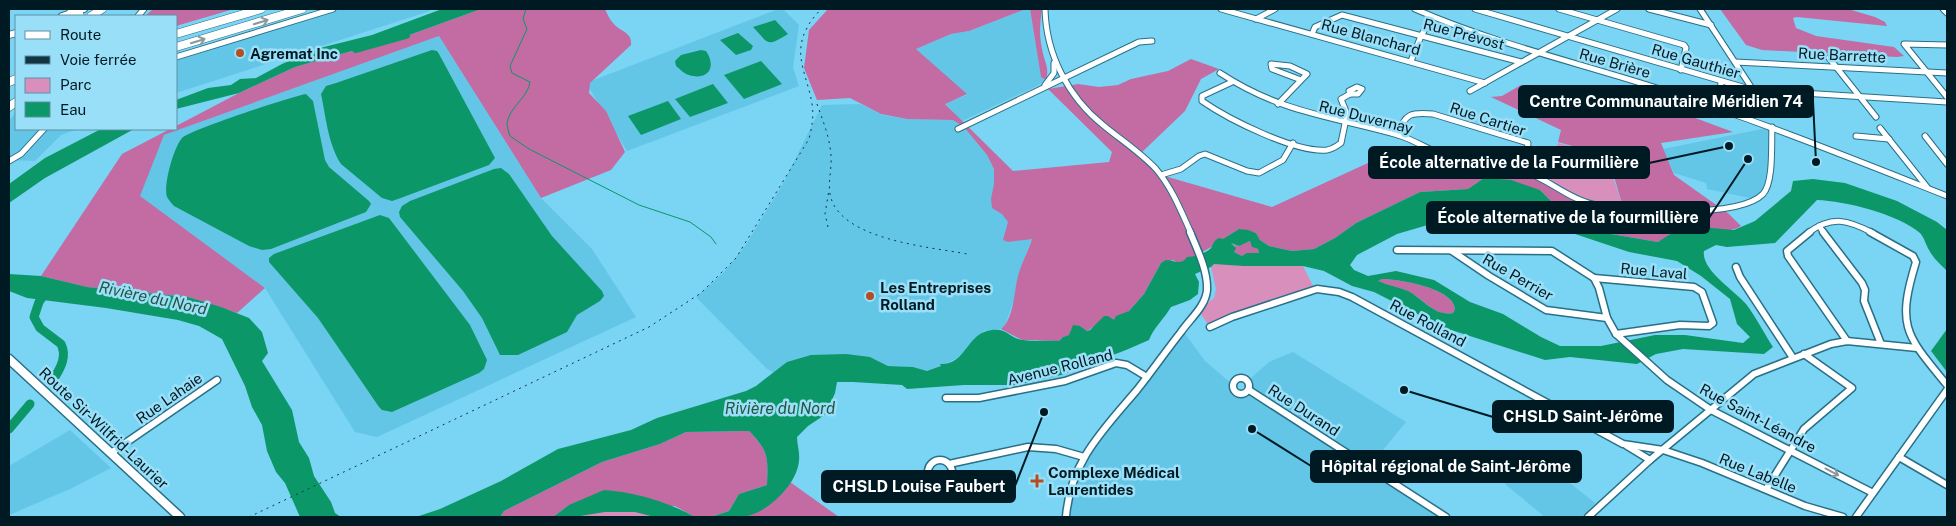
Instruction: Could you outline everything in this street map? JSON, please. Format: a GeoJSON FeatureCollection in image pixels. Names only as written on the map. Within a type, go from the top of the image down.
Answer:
{"type":"FeatureCollection","features":[{"type":"Feature","properties":{"kind":"highway"},"geometry":{"type":"LineString","coordinates":[[178,32],[261,9]]}},
{"type":"Feature","properties":{"kind":"highway"},"geometry":{"type":"LineString","coordinates":[[178,46],[302,9]]}},
{"type":"Feature","properties":{"kind":"main road"},"geometry":{"type":"LineString","coordinates":[[76,14],[92,9]]}},
{"type":"Feature","properties":{"kind":"main road","name":"Route Sir-Wilfrid-Laurier"},"geometry":{"type":"LineString","coordinates":[[9,359],[180,517]]}},
{"type":"Feature","properties":{"kind":"street"},"geometry":{"type":"LineString","coordinates":[[178,56],[333,9]]}},
{"type":"Feature","properties":{"kind":"street"},"geometry":{"type":"LineString","coordinates":[[1040,90],[1054,75],[1054,61],[1046,33],[1046,9]]}},
{"type":"Feature","properties":{"kind":"street","name":"Rue Blanchard"},"geometry":{"type":"LineString","coordinates":[[1221,9],[1485,82]]}},
{"type":"Feature","properties":{"kind":"street"},"geometry":{"type":"LineString","coordinates":[[1256,19],[1275,9]]}},
{"type":"Feature","properties":{"kind":"street","name":"Rue Brière"},"geometry":{"type":"LineString","coordinates":[[1415,9],[1456,27],[1772,127],[1947,196]]}},
{"type":"Feature","properties":{"kind":"street","name":"Rue Gauthier"},"geometry":{"type":"LineString","coordinates":[[1476,9],[1753,90],[1947,102]]}},
{"type":"Feature","properties":{"kind":"street"},"geometry":{"type":"LineString","coordinates":[[1560,9],[1684,45],[1686,48],[1681,70]]}},
{"type":"Feature","properties":{"kind":"street"},"geometry":{"type":"LineString","coordinates":[[1470,91],[1617,9]]}},
{"type":"Feature","properties":{"kind":"street"},"geometry":{"type":"LineString","coordinates":[[1649,9],[1711,25]]}},
{"type":"Feature","properties":{"kind":"street"},"geometry":{"type":"LineString","coordinates":[[1700,9],[1753,90]]}},
{"type":"Feature","properties":{"kind":"street"},"geometry":{"type":"LineString","coordinates":[[1944,9],[1947,13]]}},
{"type":"Feature","properties":{"kind":"street","name":"Rue Prévost"},"geometry":{"type":"LineString","coordinates":[[1312,34],[1315,26],[1342,15],[1521,62]]}},
{"type":"Feature","properties":{"kind":"street"},"geometry":{"type":"LineString","coordinates":[[1411,61],[1421,36],[1432,17]]}},
{"type":"Feature","properties":{"kind":"street"},"geometry":{"type":"LineString","coordinates":[[958,129],[1139,42],[1152,40]]}},
{"type":"Feature","properties":{"kind":"street"},"geometry":{"type":"LineString","coordinates":[[1947,45],[1904,44],[1947,97]]}},
{"type":"Feature","properties":{"kind":"street"},"geometry":{"type":"LineString","coordinates":[[1829,58],[1876,117]]}},
{"type":"Feature","properties":{"kind":"street"},"geometry":{"type":"LineString","coordinates":[[1054,61],[1080,103],[1161,175],[1176,198],[1196,249],[1204,273],[1207,290],[1205,299],[1084,457],[1071,486],[1066,517]]}},
{"type":"Feature","properties":{"kind":"street","name":"Rue Barrette"},"geometry":{"type":"LineString","coordinates":[[1735,62],[1947,73]]}},
{"type":"Feature","properties":{"kind":"street"},"geometry":{"type":"LineString","coordinates":[[1278,104],[1307,74],[1302,70],[1278,63],[1270,66],[1272,69],[1301,80]]}},
{"type":"Feature","properties":{"kind":"street","name":"Rue Duvernay"},"geometry":{"type":"LineString","coordinates":[[1220,73],[1240,88],[1313,117],[1398,135],[1413,140],[1447,157],[1474,164],[1525,172],[1595,204],[1682,212],[1742,204],[1755,200],[1763,194],[1768,185],[1772,127]]}},
{"type":"Feature","properties":{"kind":"street"},"geometry":{"type":"LineString","coordinates":[[1232,82],[1202,96],[1202,101],[1216,112],[1293,143],[1323,150],[1330,149],[1341,143],[1347,110],[1342,99],[1350,94]]}},
{"type":"Feature","properties":{"kind":"street"},"geometry":{"type":"LineString","coordinates":[[1719,109],[1722,82]]}},
{"type":"Feature","properties":{"kind":"street"},"geometry":{"type":"LineString","coordinates":[[1684,112],[1688,99]]}},
{"type":"Feature","properties":{"kind":"street","name":"Rue Cartier"},"geometry":{"type":"LineString","coordinates":[[1398,135],[1402,120],[1406,116],[1423,113],[1442,117],[1528,143],[1525,172]]}},
{"type":"Feature","properties":{"kind":"street"},"geometry":{"type":"LineString","coordinates":[[1880,128],[1928,188]]}},
{"type":"Feature","properties":{"kind":"street"},"geometry":{"type":"LineString","coordinates":[[9,161],[21,154],[43,130]]}},
{"type":"Feature","properties":{"kind":"street"},"geometry":{"type":"LineString","coordinates":[[1856,136],[1889,139]]}},
{"type":"Feature","properties":{"kind":"street"},"geometry":{"type":"LineString","coordinates":[[1925,136],[1947,164]]}},
{"type":"Feature","properties":{"kind":"street"},"geometry":{"type":"LineString","coordinates":[[1161,175],[1180,170],[1200,154],[1205,154],[1247,171],[1259,173],[1283,160],[1293,143]]}},
{"type":"Feature","properties":{"kind":"street"},"geometry":{"type":"LineString","coordinates":[[1847,341],[1788,256],[1787,251],[1819,226],[1835,219],[1878,236],[1913,256],[1916,262],[1905,319],[1917,348],[1947,385]]}},
{"type":"Feature","properties":{"kind":"street"},"geometry":{"type":"LineString","coordinates":[[1819,226],[1866,290],[1864,301],[1881,344]]}},
{"type":"Feature","properties":{"kind":"street"},"geometry":{"type":"LineString","coordinates":[[1397,250],[1552,251],[1594,278],[1608,318],[1618,336]]}},
{"type":"Feature","properties":{"kind":"street","name":"Rue Perrier"},"geometry":{"type":"LineString","coordinates":[[1451,250],[1488,276],[1546,310],[1608,318]]}},
{"type":"Feature","properties":{"kind":"street"},"geometry":{"type":"LineString","coordinates":[[1736,267],[1740,277],[1794,358]]}},
{"type":"Feature","properties":{"kind":"street","name":"Rue Laval"},"geometry":{"type":"LineString","coordinates":[[1594,278],[1699,289],[1713,323],[1709,326],[1680,325],[1618,336]]}},
{"type":"Feature","properties":{"kind":"street","name":"Rue Rolland"},"geometry":{"type":"LineString","coordinates":[[1210,327],[1232,317],[1317,289],[1339,292],[1352,297],[1650,460]]}},
{"type":"Feature","properties":{"kind":"street","name":"Rue Saint-Léandre"},"geometry":{"type":"LineString","coordinates":[[1618,336],[1667,380],[1711,410],[1873,493]]}},
{"type":"Feature","properties":{"kind":"street"},"geometry":{"type":"LineString","coordinates":[[1588,517],[1650,460],[1745,380],[1768,368],[1831,344],[1847,341],[1917,348]]}},
{"type":"Feature","properties":{"kind":"street"},"geometry":{"type":"LineString","coordinates":[[1767,488],[1804,429],[1852,388],[1804,354]]}},
{"type":"Feature","properties":{"kind":"street","name":"Avenue Rolland"},"geometry":{"type":"LineString","coordinates":[[946,398],[979,398],[1065,381],[1116,364],[1127,365],[1147,377]]}},
{"type":"Feature","properties":{"kind":"street","name":"Rue Lahaie"},"geometry":{"type":"LineString","coordinates":[[111,453],[217,380]]}},
{"type":"Feature","properties":{"kind":"street","name":"Rue Durand"},"geometry":{"type":"LineString","coordinates":[[1249,390],[1446,517]]}},
{"type":"Feature","properties":{"kind":"street"},"geometry":{"type":"LineString","coordinates":[[1856,517],[1947,390]]}},
{"type":"Feature","properties":{"kind":"street","name":"Rue Rolland"},"geometry":{"type":"LineString","coordinates":[[1623,444],[1663,450]]}},
{"type":"Feature","properties":{"kind":"street"},"geometry":{"type":"LineString","coordinates":[[949,464],[1028,447],[1056,449],[1084,457]]}},
{"type":"Feature","properties":{"kind":"street","name":"Rue Labelle"},"geometry":{"type":"LineString","coordinates":[[1663,450],[1767,488],[1805,506],[1843,517]]}},
{"type":"Feature","properties":{"kind":"street"},"geometry":{"type":"LineString","coordinates":[[1899,457],[1947,485]]}},
{"type":"Feature","properties":{"kind":"shaded area"},"geometry":{"type":"Polygon","coordinates":[[[153,9],[234,9],[178,25],[178,15],[146,15],[153,9]]]}},
{"type":"Feature","properties":{"kind":"shaded area"},"geometry":{"type":"Polygon","coordinates":[[[341,9],[428,9],[430,11],[178,92],[178,59],[341,9]]]}},
{"type":"Feature","properties":{"kind":"shaded area"},"geometry":{"type":"Polygon","coordinates":[[[481,9],[605,9],[613,23],[629,36],[631,45],[590,83],[589,93],[606,111],[625,152],[611,170],[541,198],[439,36],[178,130],[178,125],[239,93],[295,67],[412,34],[481,9]]]}},
{"type":"Feature","properties":{"kind":"shaded area"},"geometry":{"type":"Polygon","coordinates":[[[778,9],[783,9],[799,25],[793,67],[799,86],[627,151],[586,83],[778,9]]]}},
{"type":"Feature","properties":{"kind":"shaded area"},"geometry":{"type":"Polygon","coordinates":[[[828,9],[1026,9],[969,31],[951,34],[916,49],[967,94],[945,104],[1013,171],[1109,162],[1112,152],[1048,89],[1078,84],[1099,87],[1118,85],[1131,79],[1168,71],[1191,59],[1219,69],[1201,79],[1185,111],[1140,154],[1161,175],[1272,207],[1392,152],[1545,181],[1588,202],[1623,207],[1608,156],[1558,142],[1561,130],[1491,97],[1502,96],[1521,85],[1543,98],[1571,85],[1592,93],[1606,92],[1633,98],[1644,105],[1671,109],[1733,132],[1661,143],[1674,175],[1729,214],[1741,226],[1734,229],[1719,230],[1689,225],[1679,228],[1658,242],[1611,234],[1586,225],[1560,210],[1540,190],[1484,178],[1468,189],[1420,192],[1356,223],[1335,238],[1314,249],[1292,251],[1269,246],[1260,240],[1256,233],[1239,229],[1186,260],[1178,263],[1173,260],[1161,263],[1144,294],[1129,311],[1114,320],[1096,325],[1087,331],[1080,326],[1071,330],[1070,335],[1063,337],[1059,341],[1022,340],[1001,329],[1009,319],[1018,276],[1032,239],[1008,242],[1003,240],[1008,222],[1002,214],[992,208],[994,169],[987,155],[964,127],[953,120],[907,119],[881,114],[850,98],[817,100],[804,68],[809,30],[828,9]]]}},
{"type":"Feature","properties":{"kind":"shaded area"},"geometry":{"type":"Polygon","coordinates":[[[1030,9],[1041,77],[1046,80],[962,121],[945,103],[967,95],[916,49],[951,34],[969,31],[1030,9]]]}},
{"type":"Feature","properties":{"kind":"shaded area"},"geometry":{"type":"Polygon","coordinates":[[[1030,9],[1042,9],[1040,34],[1047,68],[1046,80],[1041,77],[1030,9]]]}},
{"type":"Feature","properties":{"kind":"shaded area"},"geometry":{"type":"Polygon","coordinates":[[[1720,9],[1848,9],[1875,17],[1885,22],[1887,26],[1793,18],[1796,28],[1816,36],[1894,47],[1904,56],[1762,50],[1746,45],[1720,9]]]}},
{"type":"Feature","properties":{"kind":"shaded area"},"geometry":{"type":"Polygon","coordinates":[[[439,36],[541,198],[592,249],[636,317],[377,437],[355,432],[265,288],[139,196],[164,135],[439,36]]]}},
{"type":"Feature","properties":{"kind":"shaded area"},"geometry":{"type":"Polygon","coordinates":[[[860,104],[883,115],[907,119],[953,120],[964,127],[987,155],[994,169],[1003,214],[1009,221],[1008,242],[1032,238],[1018,276],[1015,296],[1005,326],[1001,329],[984,331],[962,355],[937,369],[927,371],[913,367],[888,366],[870,357],[787,362],[774,373],[766,368],[696,297],[724,272],[745,246],[784,182],[822,105],[860,104]]]}},
{"type":"Feature","properties":{"kind":"shaded area"},"geometry":{"type":"Polygon","coordinates":[[[15,113],[15,130],[75,130],[61,135],[35,161],[9,160],[9,121],[15,113]]]}},
{"type":"Feature","properties":{"kind":"shaded area"},"geometry":{"type":"Polygon","coordinates":[[[1772,127],[1768,185],[1755,199],[1707,189],[1706,183],[1674,173],[1663,149],[1772,127]]]}},
{"type":"Feature","properties":{"kind":"shaded area"},"geometry":{"type":"Polygon","coordinates":[[[168,130],[178,130],[164,135],[140,196],[265,288],[237,313],[188,297],[86,287],[41,276],[122,154],[168,130]]]}},
{"type":"Feature","properties":{"kind":"shaded area"},"geometry":{"type":"Polygon","coordinates":[[[1250,241],[1253,247],[1258,249],[1259,253],[1242,256],[1234,252],[1235,246],[1231,243],[1238,246],[1250,241]]]}},
{"type":"Feature","properties":{"kind":"shaded area"},"geometry":{"type":"Polygon","coordinates":[[[1382,279],[1412,283],[1436,290],[1452,302],[1455,309],[1453,313],[1441,313],[1407,291],[1377,281],[1382,279]]]}},
{"type":"Feature","properties":{"kind":"shaded area"},"geometry":{"type":"Polygon","coordinates":[[[1183,331],[1205,361],[1232,384],[1237,392],[1244,393],[1249,390],[1251,378],[1269,362],[1293,352],[1406,422],[1369,467],[1446,517],[1066,517],[1081,462],[1183,331]]]}},
{"type":"Feature","properties":{"kind":"shaded area"},"geometry":{"type":"Polygon","coordinates":[[[70,430],[111,468],[70,489],[9,515],[9,466],[70,430]]]}},
{"type":"Feature","properties":{"kind":"shaded area"},"geometry":{"type":"Polygon","coordinates":[[[749,431],[756,438],[766,455],[767,485],[739,494],[729,511],[711,517],[695,517],[675,506],[569,505],[553,517],[500,517],[504,511],[602,462],[660,444],[686,432],[749,431]]]}},
{"type":"Feature","properties":{"kind":"shaded area"},"geometry":{"type":"Polygon","coordinates":[[[1537,457],[1595,503],[1583,517],[1545,517],[1505,484],[1537,457]]]}},
{"type":"Feature","properties":{"kind":"shaded area"},"geometry":{"type":"Polygon","coordinates":[[[790,482],[839,517],[743,517],[758,512],[770,504],[790,482]]]}},
{"type":"Feature","properties":{"kind":"green space"},"geometry":{"type":"Polygon","coordinates":[[[1558,143],[1606,156],[1623,207],[1664,239],[1550,183],[1558,143]]]}},
{"type":"Feature","properties":{"kind":"green space"},"geometry":{"type":"Polygon","coordinates":[[[1214,264],[1243,266],[1303,266],[1315,290],[1210,327],[1198,310],[1214,298],[1216,289],[1211,267],[1214,264]]]}},
{"type":"Feature","properties":{"kind":"green space"},"geometry":{"type":"Polygon","coordinates":[[[604,511],[634,511],[657,517],[575,517],[604,511]]]}},
{"type":"Feature","properties":{"kind":"water"},"geometry":{"type":"Polygon","coordinates":[[[442,9],[481,9],[412,34],[295,67],[239,93],[178,108],[178,99],[208,88],[231,85],[240,79],[256,78],[282,64],[320,48],[372,35],[442,9]]]}},
{"type":"Feature","properties":{"kind":"water"},"geometry":{"type":"Polygon","coordinates":[[[775,20],[788,34],[776,41],[766,41],[753,27],[775,20]]]}},
{"type":"Feature","properties":{"kind":"water"},"geometry":{"type":"Polygon","coordinates":[[[738,33],[753,46],[751,50],[736,55],[720,40],[738,33]]]}},
{"type":"Feature","properties":{"kind":"water"},"geometry":{"type":"Polygon","coordinates":[[[432,50],[437,51],[439,54],[495,158],[489,165],[398,199],[392,201],[382,198],[341,164],[330,139],[321,94],[326,86],[432,50]]]}},
{"type":"Feature","properties":{"kind":"water"},"geometry":{"type":"Polygon","coordinates":[[[701,50],[706,51],[711,62],[709,71],[706,74],[701,76],[689,75],[676,66],[675,61],[681,55],[701,50]]]}},
{"type":"Feature","properties":{"kind":"water"},"geometry":{"type":"Polygon","coordinates":[[[761,61],[782,84],[744,99],[724,75],[761,61]]]}},
{"type":"Feature","properties":{"kind":"water"},"geometry":{"type":"Polygon","coordinates":[[[713,84],[728,103],[690,117],[675,99],[713,84]]]}},
{"type":"Feature","properties":{"kind":"water"},"geometry":{"type":"Polygon","coordinates":[[[306,94],[313,101],[325,160],[329,167],[369,201],[371,204],[366,212],[271,249],[262,250],[249,246],[171,203],[166,191],[168,175],[176,149],[182,138],[221,121],[306,94]]]}},
{"type":"Feature","properties":{"kind":"water"},"geometry":{"type":"Polygon","coordinates":[[[668,101],[681,119],[641,135],[628,116],[668,101]]]}},
{"type":"Feature","properties":{"kind":"water"},"geometry":{"type":"Polygon","coordinates":[[[99,130],[132,130],[45,178],[9,203],[9,184],[45,158],[99,130]]]}},
{"type":"Feature","properties":{"kind":"water"},"geometry":{"type":"Polygon","coordinates":[[[501,168],[509,174],[552,236],[602,291],[604,296],[600,301],[577,315],[567,332],[518,355],[500,355],[482,318],[463,291],[400,217],[399,212],[402,206],[410,201],[501,168]]]}},
{"type":"Feature","properties":{"kind":"water","name":"Rivière du Nord"},"geometry":{"type":"Polygon","coordinates":[[[1484,178],[1511,180],[1540,190],[1560,210],[1586,225],[1611,234],[1658,242],[1681,227],[1734,230],[1755,221],[1791,191],[1793,181],[1813,179],[1845,183],[1897,201],[1937,222],[1947,230],[1947,271],[1933,256],[1920,233],[1910,226],[1885,214],[1871,210],[1842,203],[1817,200],[1775,243],[1727,247],[1716,245],[1704,251],[1704,258],[1713,272],[1746,304],[1773,347],[1764,354],[1683,349],[1656,354],[1637,364],[1570,357],[1545,360],[1445,328],[1374,292],[1352,286],[1324,271],[1303,266],[1214,264],[1195,274],[1199,282],[1198,294],[1190,300],[1171,307],[1149,340],[1061,375],[1017,385],[964,385],[907,389],[902,385],[837,382],[835,393],[826,414],[808,426],[797,437],[799,460],[793,479],[779,497],[761,511],[751,515],[742,517],[711,517],[729,511],[739,494],[767,485],[766,455],[756,438],[749,431],[686,432],[660,444],[602,462],[504,511],[500,517],[416,517],[440,509],[501,481],[558,449],[631,430],[657,418],[746,391],[756,386],[787,362],[811,355],[846,354],[870,357],[888,366],[913,367],[927,371],[941,366],[940,364],[955,360],[980,334],[987,331],[1003,331],[1023,340],[1059,341],[1069,335],[1073,325],[1080,326],[1087,331],[1104,316],[1114,320],[1116,316],[1129,311],[1144,294],[1161,263],[1166,260],[1180,262],[1187,257],[1203,253],[1211,248],[1217,239],[1223,239],[1239,229],[1256,233],[1260,240],[1269,246],[1292,251],[1314,249],[1335,238],[1356,223],[1420,192],[1468,189],[1484,178]],[[1465,219],[1438,222],[1397,234],[1357,255],[1350,265],[1354,270],[1368,276],[1396,271],[1434,280],[1470,302],[1503,314],[1560,346],[1601,346],[1655,335],[1685,335],[1743,343],[1750,337],[1737,324],[1730,299],[1701,276],[1677,261],[1629,252],[1560,229],[1465,219]],[[1250,241],[1239,246],[1231,243],[1236,248],[1234,252],[1242,256],[1247,253],[1259,253],[1258,249],[1252,247],[1250,241]],[[1382,279],[1378,281],[1408,291],[1440,312],[1453,313],[1455,309],[1452,302],[1445,295],[1436,290],[1400,281],[1382,279]]]}},
{"type":"Feature","properties":{"kind":"water"},"geometry":{"type":"Polygon","coordinates":[[[380,215],[389,218],[470,325],[487,360],[484,369],[479,373],[392,412],[382,410],[379,407],[318,318],[269,262],[269,258],[274,254],[380,215]]]}},
{"type":"Feature","properties":{"kind":"water","name":"Rivière du Nord"},"geometry":{"type":"Polygon","coordinates":[[[9,274],[41,276],[87,287],[188,297],[249,318],[262,332],[268,353],[262,361],[292,410],[299,442],[309,458],[314,476],[331,502],[335,513],[341,517],[300,517],[285,483],[276,472],[267,451],[262,425],[222,339],[199,326],[178,320],[27,298],[9,291],[9,274]]]}},
{"type":"Feature","properties":{"kind":"water"},"geometry":{"type":"Polygon","coordinates":[[[1947,329],[1947,372],[1931,351],[1947,329]]]}},
{"type":"Feature","properties":{"kind":"water"},"geometry":{"type":"Polygon","coordinates":[[[604,490],[628,493],[651,499],[695,517],[655,517],[635,512],[605,512],[574,517],[553,517],[569,505],[604,490]]]}},
{"type":"Feature","properties":{"kind":"waterway"},"geometry":{"type":"LineString","coordinates":[[526,9],[523,19],[527,29],[510,66],[512,73],[530,82],[526,93],[508,118],[507,125],[510,136],[529,149],[639,205],[690,222],[711,237],[716,244]]}},
{"type":"Feature","properties":{"kind":"waterway","name":"Rivière du Nord"},"geometry":{"type":"LineString","coordinates":[[356,49],[406,35]]}},
{"type":"Feature","properties":{"kind":"waterway"},"geometry":{"type":"LineString","coordinates":[[46,292],[39,302],[34,317],[40,328],[61,344],[63,348],[62,361],[55,377]]}},
{"type":"Feature","properties":{"kind":"waterway"},"geometry":{"type":"LineString","coordinates":[[9,429],[30,404]]}},
{"type":"Feature","properties":{"kind":"railway"},"geometry":{"type":"LineString","coordinates":[[249,517],[649,327],[701,293],[736,258],[809,139],[813,108],[802,66],[801,47],[808,25],[821,9]]}},
{"type":"Feature","properties":{"kind":"railway"},"geometry":{"type":"LineString","coordinates":[[817,104],[829,143],[831,161],[830,194],[837,209],[850,222],[888,239],[967,254]]}},
{"type":"Feature","properties":{"kind":"railway"},"geometry":{"type":"LineString","coordinates":[[828,227],[825,214],[829,190]]}},
{"type":"Feature","properties":{"kind":"place","name":"Agremat Inc"},"geometry":{"type":"Point","coordinates":[240,53]}},
{"type":"Feature","properties":{"kind":"place","name":"École alternative de la Fourmilière"},"geometry":{"type":"Point","coordinates":[1729,146]}},
{"type":"Feature","properties":{"kind":"place","name":"École alternative de la fourmillière"},"geometry":{"type":"Point","coordinates":[1748,159]}},
{"type":"Feature","properties":{"kind":"place","name":"Centre Communautaire Méridien 74"},"geometry":{"type":"Point","coordinates":[1816,162]}},
{"type":"Feature","properties":{"kind":"place","name":"Les Entreprises Rolland"},"geometry":{"type":"Point","coordinates":[870,296]}},
{"type":"Feature","properties":{"kind":"place","name":"CHSLD Saint-Jérôme"},"geometry":{"type":"Point","coordinates":[1404,390]}},
{"type":"Feature","properties":{"kind":"place","name":"CHSLD Louise Faubert"},"geometry":{"type":"Point","coordinates":[1044,412]}},
{"type":"Feature","properties":{"kind":"place","name":"Hôpital régional de Saint-Jérôme"},"geometry":{"type":"Point","coordinates":[1252,429]}},
{"type":"Feature","properties":{"kind":"place","name":"Complexe Médical Laurentides"},"geometry":{"type":"Point","coordinates":[1037,481]}}]}
